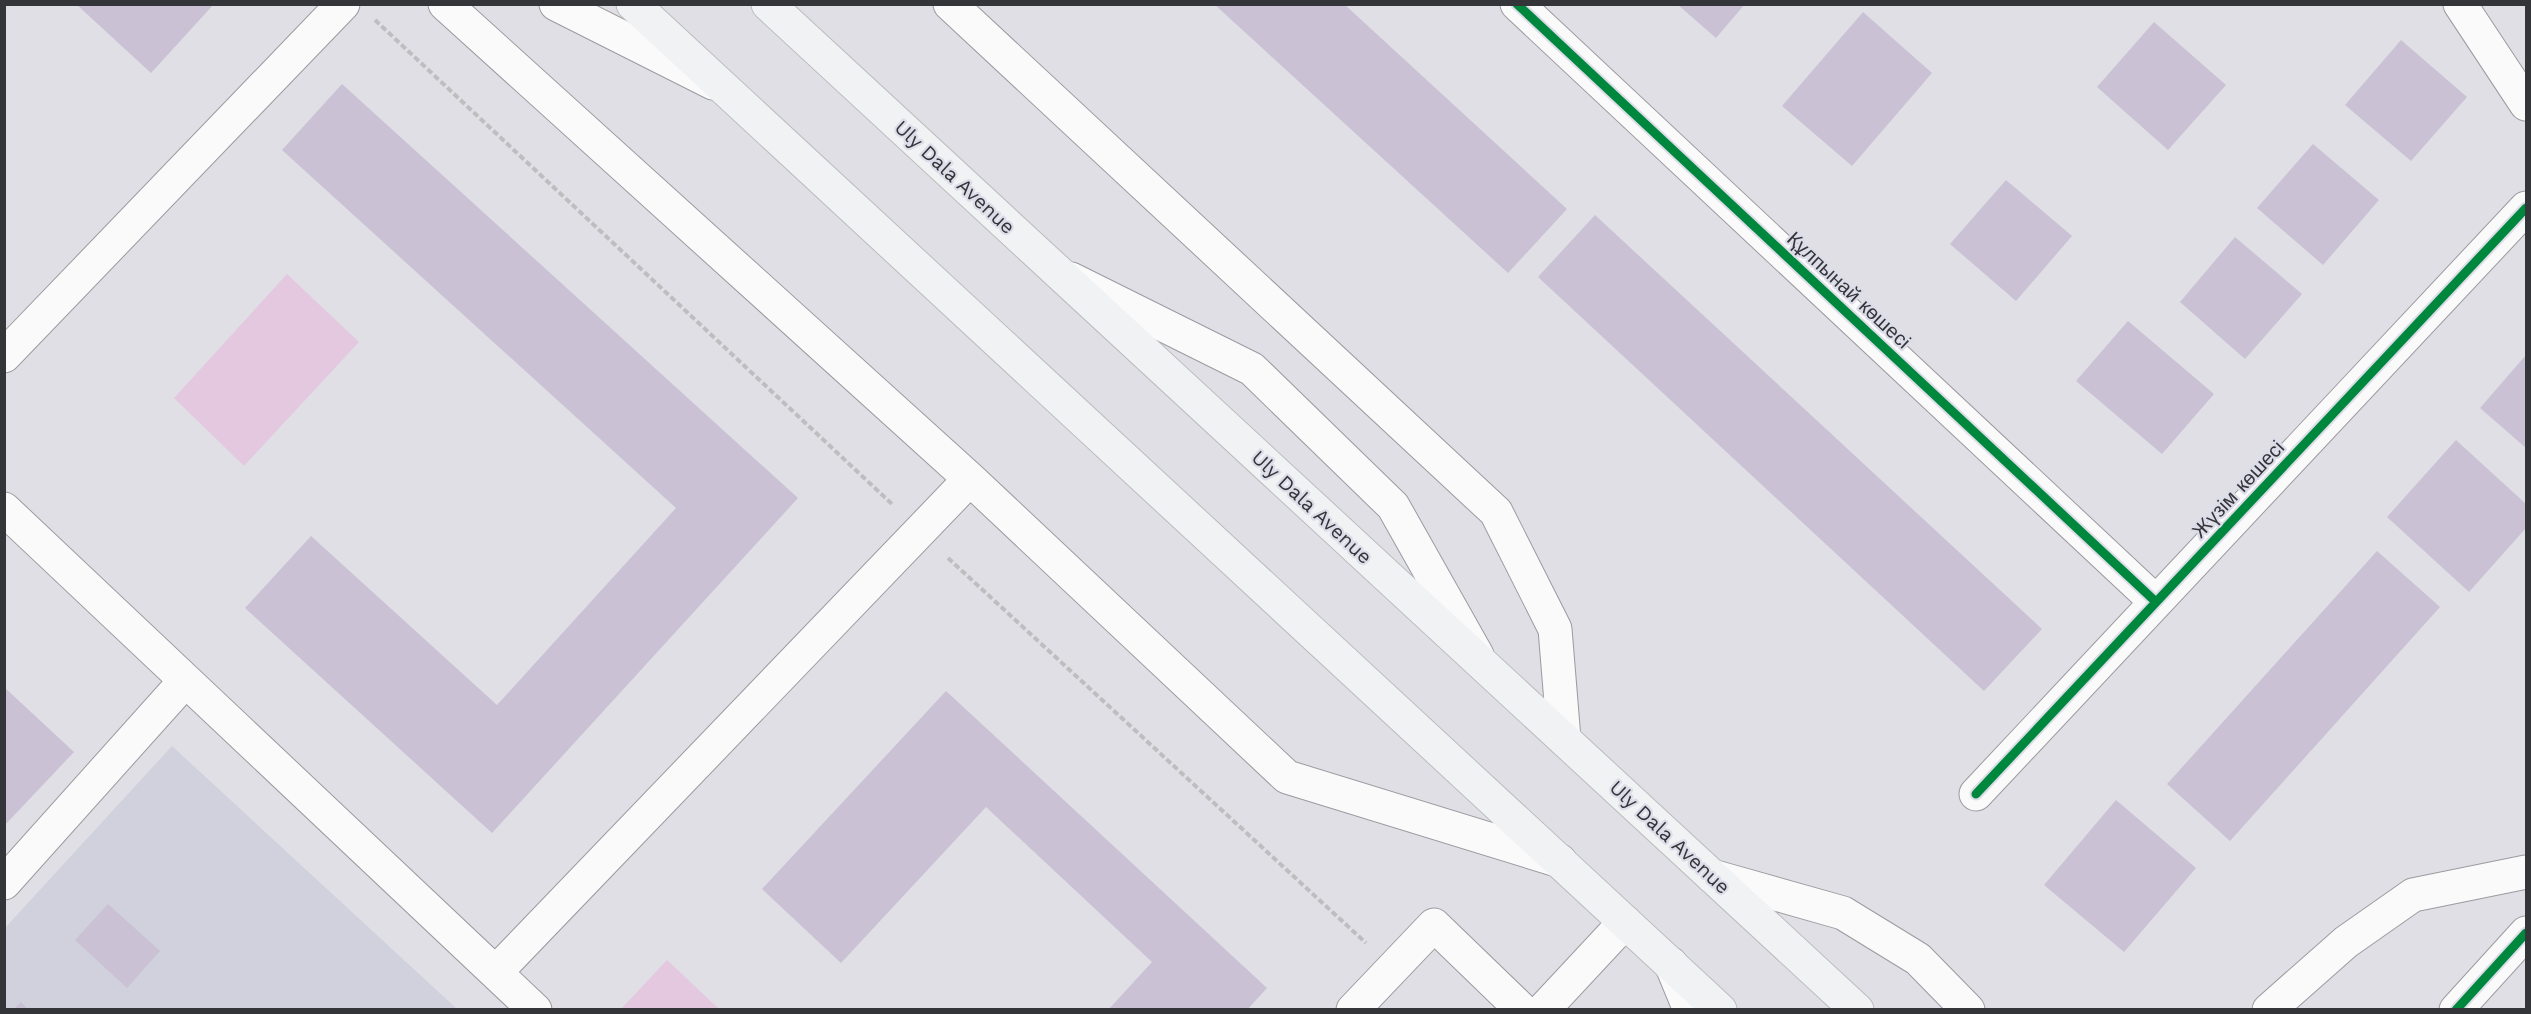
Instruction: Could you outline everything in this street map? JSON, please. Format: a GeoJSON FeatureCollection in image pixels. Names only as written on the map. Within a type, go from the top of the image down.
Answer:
{"type":"FeatureCollection","features":[{"type":"Feature","properties":{"kind":"main road"},"geometry":{"type":"LineString","coordinates":[[633,4],[1720,1010]]}},
{"type":"Feature","properties":{"kind":"main road","name":"Uly Dala Avenue"},"geometry":{"type":"LineString","coordinates":[[768,4],[1857,1010]]}},
{"type":"Feature","properties":{"kind":"street"},"geometry":{"type":"LineString","coordinates":[[445,4],[970,479],[1287,777],[1560,861]]}},
{"type":"Feature","properties":{"kind":"street"},"geometry":{"type":"LineString","coordinates":[[556,4],[725,89]]}},
{"type":"Feature","properties":{"kind":"street"},"geometry":{"type":"LineString","coordinates":[[950,4],[1496,512],[1554,629],[1564,739]]}},
{"type":"Feature","properties":{"kind":"street","name":"Құлпынай көшесі"},"geometry":{"type":"LineString","coordinates":[[1517,4],[2156,602]]}},
{"type":"Feature","properties":{"kind":"street"},"geometry":{"type":"LineString","coordinates":[[2460,4],[2526,104]]}},
{"type":"Feature","properties":{"kind":"street"},"geometry":{"type":"LineString","coordinates":[[4,356],[355,8]]}},
{"type":"Feature","properties":{"kind":"street","name":"Жүзім көшесі"},"geometry":{"type":"LineString","coordinates":[[1976,794],[2526,208]]}},
{"type":"Feature","properties":{"kind":"street"},"geometry":{"type":"LineString","coordinates":[[1059,273],[1252,369],[1393,506],[1482,664]]}},
{"type":"Feature","properties":{"kind":"street"},"geometry":{"type":"LineString","coordinates":[[496,972],[970,479]]}},
{"type":"Feature","properties":{"kind":"street"},"geometry":{"type":"LineString","coordinates":[[4,508],[535,1010]]}},
{"type":"Feature","properties":{"kind":"street"},"geometry":{"type":"LineString","coordinates":[[4,883],[185,681]]}},
{"type":"Feature","properties":{"kind":"street"},"geometry":{"type":"LineString","coordinates":[[2269,1010],[2346,942],[2413,895],[2526,872]]}},
{"type":"Feature","properties":{"kind":"street"},"geometry":{"type":"LineString","coordinates":[[1712,876],[1843,913],[1918,959],[1968,1010]]}},
{"type":"Feature","properties":{"kind":"street"},"geometry":{"type":"LineString","coordinates":[[1543,1010],[1625,922]]}},
{"type":"Feature","properties":{"kind":"street"},"geometry":{"type":"LineString","coordinates":[[1353,1010],[1434,925],[1522,1010]]}},
{"type":"Feature","properties":{"kind":"street"},"geometry":{"type":"LineString","coordinates":[[2456,1010],[2526,933]]}},
{"type":"Feature","properties":{"kind":"street"},"geometry":{"type":"LineString","coordinates":[[1671,964],[1690,1010]]}},
{"type":"Feature","properties":{"kind":"path"},"geometry":{"type":"LineString","coordinates":[[355,8],[795,412],[920,531],[1393,968]]}},
{"type":"Feature","properties":{"kind":"shaded area"},"geometry":{"type":"Polygon","coordinates":[[[287,274],[359,342],[244,466],[174,398],[287,274]]]}},
{"type":"Feature","properties":{"kind":"shaded area"},"geometry":{"type":"Polygon","coordinates":[[[172,746],[457,1009],[5,1009],[4,929],[172,746]]]}},
{"type":"Feature","properties":{"kind":"shaded area"},"geometry":{"type":"Polygon","coordinates":[[[667,960],[719,1009],[621,1009],[667,960]]]}},
{"type":"Feature","properties":{"kind":"building"},"geometry":{"type":"Polygon","coordinates":[[[76,4],[214,4],[151,73],[76,4]]]}},
{"type":"Feature","properties":{"kind":"building"},"geometry":{"type":"Polygon","coordinates":[[[1214,4],[1344,4],[1567,209],[1508,273],[1214,4]]]}},
{"type":"Feature","properties":{"kind":"building"},"geometry":{"type":"Polygon","coordinates":[[[1677,4],[1745,4],[1716,38],[1677,4]]]}},
{"type":"Feature","properties":{"kind":"building"},"geometry":{"type":"Polygon","coordinates":[[[1863,12],[1932,73],[1852,166],[1782,106],[1863,12]]]}},
{"type":"Feature","properties":{"kind":"building"},"geometry":{"type":"Polygon","coordinates":[[[2154,22],[2226,85],[2168,150],[2097,87],[2154,22]]]}},
{"type":"Feature","properties":{"kind":"building"},"geometry":{"type":"Polygon","coordinates":[[[2401,40],[2467,97],[2411,161],[2345,105],[2401,40]]]}},
{"type":"Feature","properties":{"kind":"building"},"geometry":{"type":"Polygon","coordinates":[[[342,84],[798,498],[492,833],[245,608],[311,536],[497,705],[676,508],[282,150],[342,84]]]}},
{"type":"Feature","properties":{"kind":"building"},"geometry":{"type":"Polygon","coordinates":[[[2313,144],[2379,200],[2323,265],[2257,208],[2313,144]]]}},
{"type":"Feature","properties":{"kind":"building"},"geometry":{"type":"Polygon","coordinates":[[[2006,180],[2072,236],[2016,301],[1950,244],[2006,180]]]}},
{"type":"Feature","properties":{"kind":"building"},"geometry":{"type":"Polygon","coordinates":[[[1595,215],[2042,629],[1984,691],[1538,277],[1595,215]]]}},
{"type":"Feature","properties":{"kind":"building"},"geometry":{"type":"Polygon","coordinates":[[[2235,237],[2302,294],[2245,359],[2180,302],[2235,237]]]}},
{"type":"Feature","properties":{"kind":"building"},"geometry":{"type":"Polygon","coordinates":[[[2128,321],[2214,394],[2162,454],[2076,381],[2128,321]]]}},
{"type":"Feature","properties":{"kind":"building"},"geometry":{"type":"Polygon","coordinates":[[[2526,355],[2526,448],[2480,408],[2526,355]]]}},
{"type":"Feature","properties":{"kind":"building"},"geometry":{"type":"Polygon","coordinates":[[[2456,440],[2526,504],[2526,528],[2469,592],[2387,517],[2456,440]]]}},
{"type":"Feature","properties":{"kind":"building"},"geometry":{"type":"Polygon","coordinates":[[[2377,551],[2440,607],[2230,841],[2167,784],[2377,551]]]}},
{"type":"Feature","properties":{"kind":"building"},"geometry":{"type":"Polygon","coordinates":[[[4,687],[74,752],[4,826],[4,687]]]}},
{"type":"Feature","properties":{"kind":"building"},"geometry":{"type":"Polygon","coordinates":[[[946,691],[1267,988],[1247,1010],[1108,1010],[1152,962],[986,807],[841,963],[762,889],[946,691]]]}},
{"type":"Feature","properties":{"kind":"building"},"geometry":{"type":"Polygon","coordinates":[[[2116,800],[2196,868],[2124,952],[2044,885],[2116,800]]]}},
{"type":"Feature","properties":{"kind":"building"},"geometry":{"type":"Polygon","coordinates":[[[108,904],[160,951],[127,988],[75,940],[108,904]]]}},
{"type":"Feature","properties":{"kind":"building"},"geometry":{"type":"Polygon","coordinates":[[[21,1002],[28,1010],[13,1010],[21,1002]]]}},
{"type":"Feature","properties":{"kind":"cycle path"},"geometry":{"type":"LineString","coordinates":[[1517,4],[2156,602]]}},
{"type":"Feature","properties":{"kind":"cycle path"},"geometry":{"type":"LineString","coordinates":[[1976,794],[2526,208]]}},
{"type":"Feature","properties":{"kind":"cycle path"},"geometry":{"type":"LineString","coordinates":[[2456,1010],[2526,933]]}}]}
